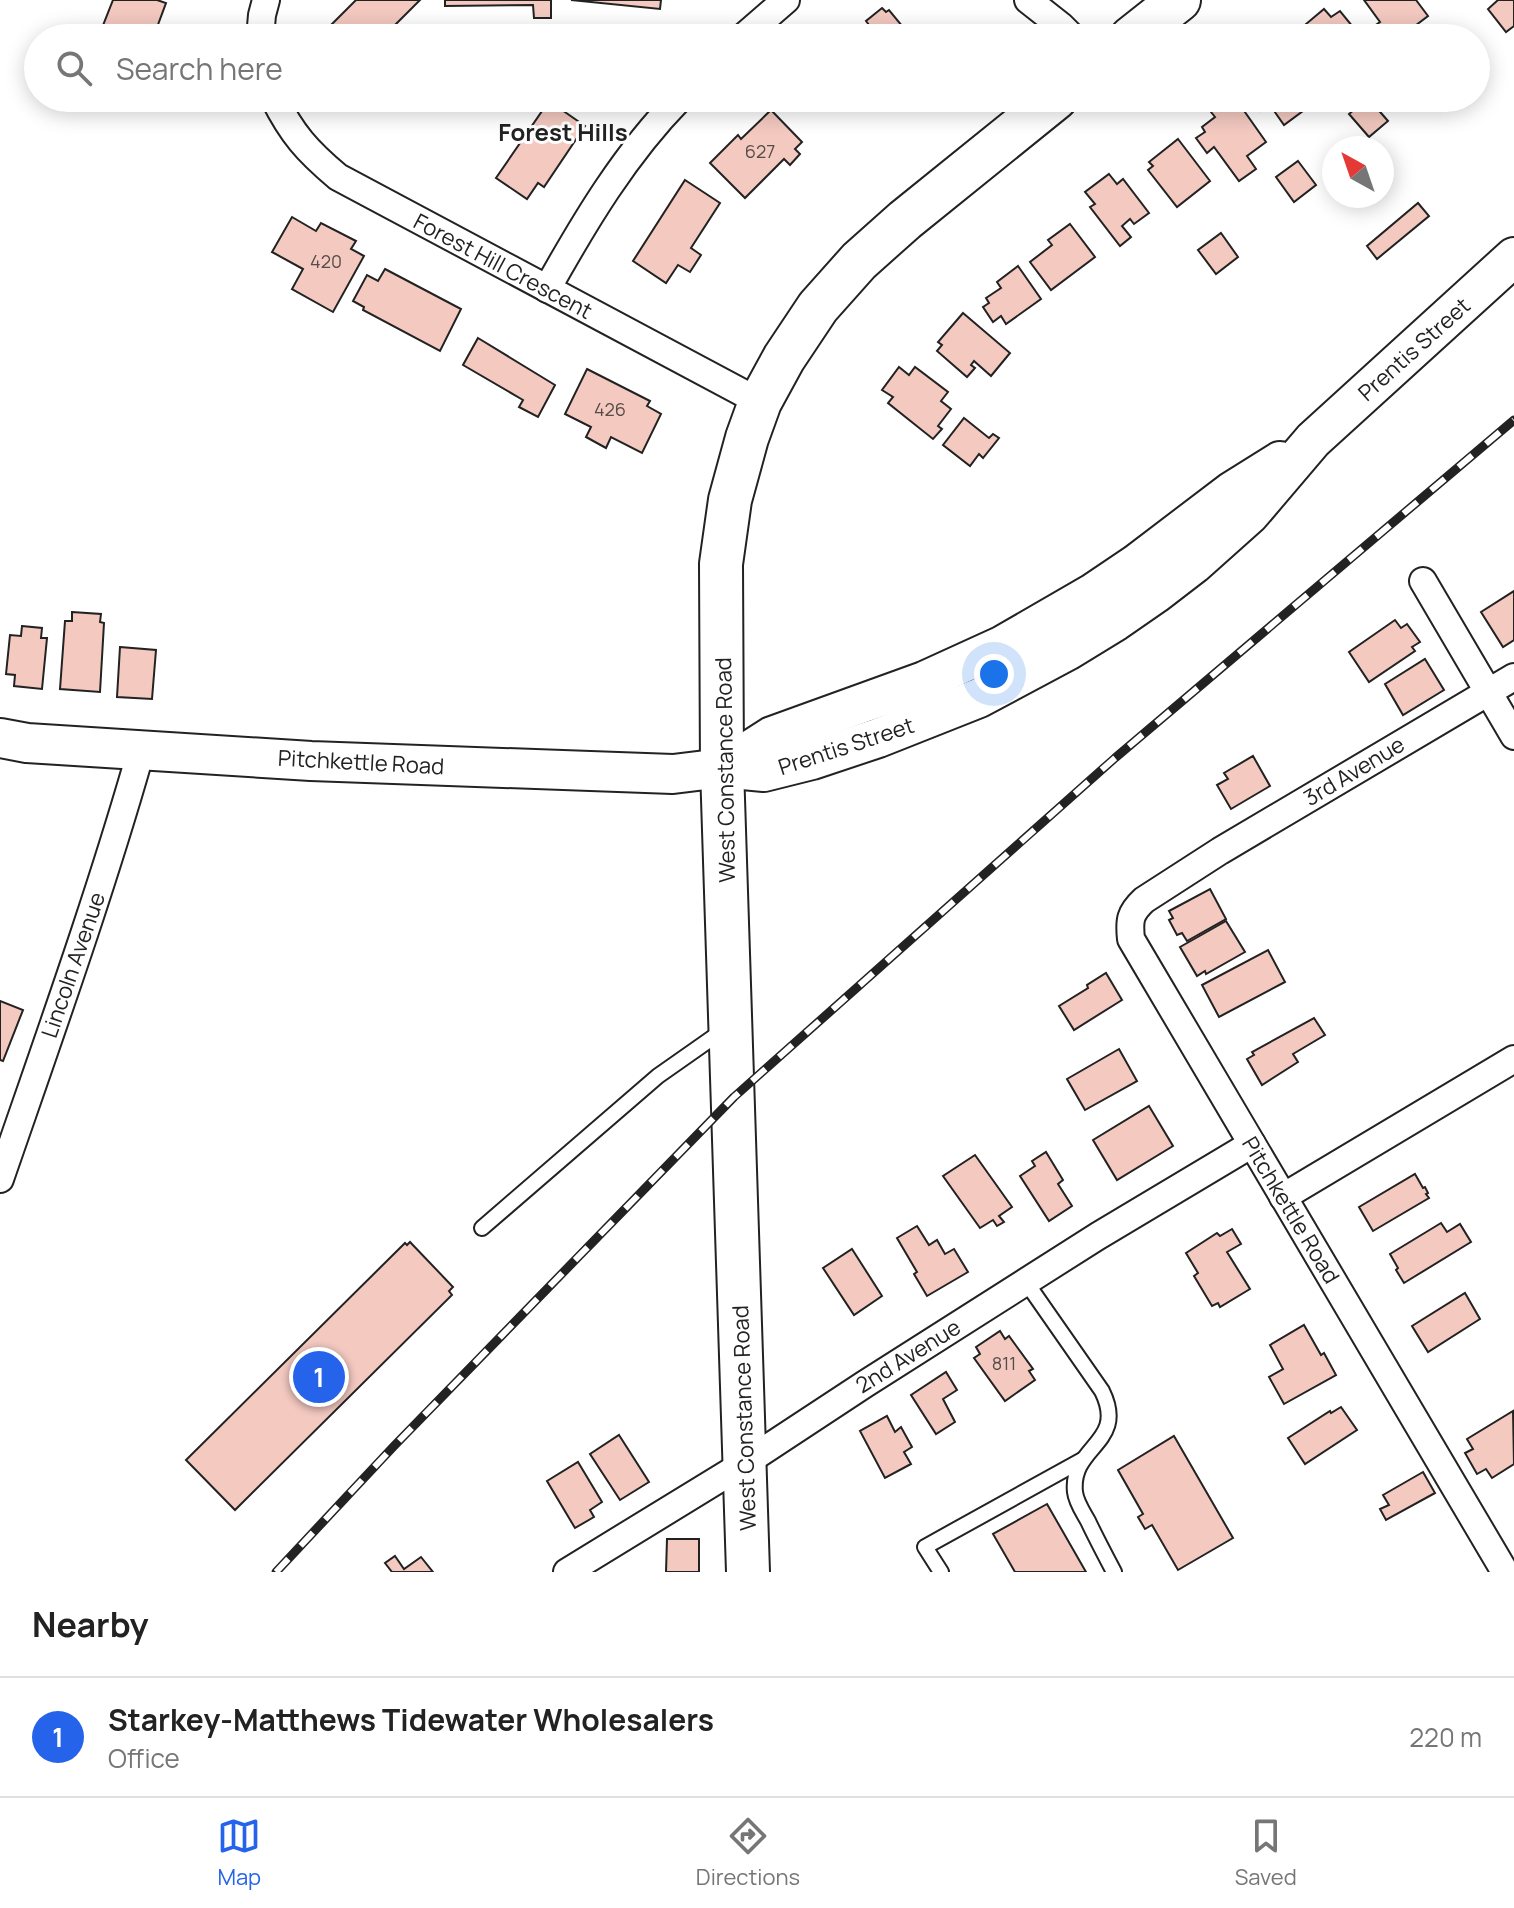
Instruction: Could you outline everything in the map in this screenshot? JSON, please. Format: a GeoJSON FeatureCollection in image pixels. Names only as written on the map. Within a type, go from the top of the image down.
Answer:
{"type":"FeatureCollection","features":[{"type":"Feature","properties":{"kind":"main road"},"geometry":{"type":"LineString","coordinates":[[1149,24],[1179,0]]}},
{"type":"Feature","properties":{"kind":"main road","name":"West Constance Road"},"geometry":{"type":"LineString","coordinates":[[748,1572],[722,768],[721,564],[730,500],[760,402],[784,358],[818,307],[859,261],[905,220],[1039,112]]}},
{"type":"Feature","properties":{"kind":"street"},"geometry":{"type":"LineString","coordinates":[[261,24],[266,0]]}},
{"type":"Feature","properties":{"kind":"street"},"geometry":{"type":"LineString","coordinates":[[758,24],[786,0]]}},
{"type":"Feature","properties":{"kind":"street"},"geometry":{"type":"LineString","coordinates":[[1028,0],[1058,24]]}},
{"type":"Feature","properties":{"kind":"street","name":"Forest Hill Crescent"},"geometry":{"type":"LineString","coordinates":[[281,112],[310,153],[338,177],[760,402]]}},
{"type":"Feature","properties":{"kind":"street"},"geometry":{"type":"LineString","coordinates":[[547,289],[585,221],[620,169],[668,112]]}},
{"type":"Feature","properties":{"kind":"street","name":"Prentis Street"},"geometry":{"type":"LineString","coordinates":[[722,768],[764,772],[878,738],[979,698],[1116,621],[1227,536],[1250,514],[1313,440],[1514,257]]}},
{"type":"Feature","properties":{"kind":"street"},"geometry":{"type":"LineString","coordinates":[[1423,581],[1514,736]]}},
{"type":"Feature","properties":{"kind":"street","name":"3rd Avenue"},"geometry":{"type":"LineString","coordinates":[[1195,867],[1514,677]]}},
{"type":"Feature","properties":{"kind":"street","name":"Pitchkettle Road"},"geometry":{"type":"LineString","coordinates":[[0,738],[27,743],[327,761],[673,774],[722,768]]}},
{"type":"Feature","properties":{"kind":"street","name":"Lincoln Avenue"},"geometry":{"type":"LineString","coordinates":[[0,1179],[74,964],[141,751]]}},
{"type":"Feature","properties":{"kind":"street","name":"Pitchkettle Road"},"geometry":{"type":"LineString","coordinates":[[1195,867],[1135,908],[1129,923],[1131,939],[1505,1572]]}},
{"type":"Feature","properties":{"kind":"street"},"geometry":{"type":"LineString","coordinates":[[1283,1197],[1514,1059]]}},
{"type":"Feature","properties":{"kind":"street","name":"2nd Avenue"},"geometry":{"type":"LineString","coordinates":[[567,1572],[745,1463],[1026,1282],[1252,1144]]}},
{"type":"Feature","properties":{"kind":"lane"},"geometry":{"type":"LineString","coordinates":[[482,1228],[658,1076],[731,1024]]}},
{"type":"Feature","properties":{"kind":"lane"},"geometry":{"type":"LineString","coordinates":[[941,1572],[925,1547],[1082,1460],[1104,1436],[1110,1420],[1108,1403],[1102,1391],[1026,1282]]}},
{"type":"Feature","properties":{"kind":"lane"},"geometry":{"type":"LineString","coordinates":[[1082,1460],[1075,1477],[1075,1496],[1114,1572]]}},
{"type":"Feature","properties":{"kind":"building"},"geometry":{"type":"Polygon","coordinates":[[[113,0],[157,0],[166,3],[158,24],[104,24],[113,0]]]}},
{"type":"Feature","properties":{"kind":"building"},"geometry":{"type":"Polygon","coordinates":[[[356,0],[420,0],[396,24],[332,24],[356,0]]]}},
{"type":"Feature","properties":{"kind":"building"},"geometry":{"type":"Polygon","coordinates":[[[445,0],[551,0],[551,18],[534,18],[533,5],[445,6],[445,0]]]}},
{"type":"Feature","properties":{"kind":"building"},"geometry":{"type":"Polygon","coordinates":[[[571,0],[661,0],[660,9],[571,0]]]}},
{"type":"Feature","properties":{"kind":"building"},"geometry":{"type":"Polygon","coordinates":[[[1364,0],[1416,0],[1428,16],[1417,24],[1377,24],[1380,22],[1364,0]]]}},
{"type":"Feature","properties":{"kind":"building"},"geometry":{"type":"Polygon","coordinates":[[[1498,0],[1514,0],[1514,26],[1506,32],[1488,9],[1498,0]]]}},
{"type":"Feature","properties":{"kind":"building"},"geometry":{"type":"Polygon","coordinates":[[[882,8],[886,12],[889,10],[900,24],[868,24],[866,21],[882,8]]]}},
{"type":"Feature","properties":{"kind":"building"},"geometry":{"type":"Polygon","coordinates":[[[1324,9],[1331,17],[1340,11],[1351,24],[1306,24],[1324,9]]]}},
{"type":"Feature","properties":{"kind":"building"},"geometry":{"type":"Polygon","coordinates":[[[541,112],[565,112],[585,126],[544,187],[538,183],[527,199],[496,178],[541,112]]]}},
{"type":"Feature","properties":{"kind":"building"},"geometry":{"type":"Polygon","coordinates":[[[769,112],[773,112],[802,142],[795,149],[800,154],[790,165],[784,159],[745,198],[710,163],[738,135],[741,139],[769,112]]]}},
{"type":"Feature","properties":{"kind":"building"},"geometry":{"type":"Polygon","coordinates":[[[1211,112],[1245,112],[1266,142],[1247,156],[1256,169],[1239,181],[1214,147],[1207,153],[1196,138],[1205,132],[1202,127],[1215,117],[1211,112]]]}},
{"type":"Feature","properties":{"kind":"building"},"geometry":{"type":"Polygon","coordinates":[[[1275,112],[1302,112],[1284,125],[1275,112]]]}},
{"type":"Feature","properties":{"kind":"building"},"geometry":{"type":"Polygon","coordinates":[[[1351,112],[1380,112],[1388,121],[1368,136],[1349,114],[1351,112]]]}},
{"type":"Feature","properties":{"kind":"building"},"geometry":{"type":"Polygon","coordinates":[[[1178,139],[1210,181],[1177,207],[1148,170],[1153,166],[1149,162],[1178,139]]]}},
{"type":"Feature","properties":{"kind":"building"},"geometry":{"type":"Polygon","coordinates":[[[1298,161],[1316,185],[1294,202],[1276,177],[1298,161]]]}},
{"type":"Feature","properties":{"kind":"building"},"geometry":{"type":"Polygon","coordinates":[[[1109,174],[1117,184],[1123,179],[1149,213],[1134,224],[1130,219],[1122,226],[1131,237],[1120,246],[1090,207],[1095,204],[1085,192],[1109,174]]]}},
{"type":"Feature","properties":{"kind":"building"},"geometry":{"type":"Polygon","coordinates":[[[685,180],[720,203],[691,248],[701,255],[690,272],[678,265],[666,283],[633,261],[685,180]]]}},
{"type":"Feature","properties":{"kind":"building"},"geometry":{"type":"Polygon","coordinates":[[[1418,203],[1429,216],[1377,259],[1367,246],[1418,203]]]}},
{"type":"Feature","properties":{"kind":"building"},"geometry":{"type":"Polygon","coordinates":[[[292,217],[316,231],[321,223],[356,241],[351,249],[364,256],[333,312],[292,289],[303,269],[272,252],[292,217]]]}},
{"type":"Feature","properties":{"kind":"building"},"geometry":{"type":"Polygon","coordinates":[[[1070,224],[1095,257],[1051,290],[1030,262],[1052,245],[1048,240],[1070,224]]]}},
{"type":"Feature","properties":{"kind":"building"},"geometry":{"type":"Polygon","coordinates":[[[1221,233],[1238,257],[1216,274],[1198,250],[1221,233]]]}},
{"type":"Feature","properties":{"kind":"building"},"geometry":{"type":"Polygon","coordinates":[[[1018,266],[1041,299],[1006,324],[1001,316],[993,322],[983,307],[989,303],[986,298],[1001,288],[997,282],[1018,266]]]}},
{"type":"Feature","properties":{"kind":"building"},"geometry":{"type":"Polygon","coordinates":[[[385,269],[461,309],[440,351],[363,310],[364,307],[353,301],[367,275],[378,281],[385,269]]]}},
{"type":"Feature","properties":{"kind":"building"},"geometry":{"type":"Polygon","coordinates":[[[963,313],[1010,353],[991,376],[974,361],[971,365],[975,368],[967,377],[937,351],[942,345],[938,342],[963,313]]]}},
{"type":"Feature","properties":{"kind":"building"},"geometry":{"type":"Polygon","coordinates":[[[478,338],[555,385],[538,417],[519,407],[523,400],[463,365],[478,338]]]}},
{"type":"Feature","properties":{"kind":"building"},"geometry":{"type":"Polygon","coordinates":[[[899,367],[909,375],[915,367],[948,392],[941,401],[951,409],[938,426],[942,429],[933,439],[888,403],[893,397],[882,390],[899,367]]]}},
{"type":"Feature","properties":{"kind":"building"},"geometry":{"type":"Polygon","coordinates":[[[587,369],[650,401],[647,406],[661,414],[642,453],[611,437],[606,448],[586,437],[591,427],[565,414],[587,369]]]}},
{"type":"Feature","properties":{"kind":"building"},"geometry":{"type":"Polygon","coordinates":[[[964,418],[989,438],[993,434],[999,438],[983,458],[979,454],[970,466],[943,445],[964,418]]]}},
{"type":"Feature","properties":{"kind":"building"},"geometry":{"type":"Polygon","coordinates":[[[1514,591],[1514,640],[1503,647],[1481,612],[1514,591]]]}},
{"type":"Feature","properties":{"kind":"building"},"geometry":{"type":"Polygon","coordinates":[[[72,612],[101,614],[100,622],[104,623],[100,692],[60,689],[65,621],[72,621],[72,612]]]}},
{"type":"Feature","properties":{"kind":"building"},"geometry":{"type":"Polygon","coordinates":[[[1395,620],[1401,628],[1407,624],[1420,642],[1412,647],[1415,651],[1369,682],[1349,652],[1395,620]]]}},
{"type":"Feature","properties":{"kind":"building"},"geometry":{"type":"Polygon","coordinates":[[[22,626],[42,628],[41,638],[47,638],[42,689],[14,686],[15,675],[6,674],[10,635],[21,636],[22,626]]]}},
{"type":"Feature","properties":{"kind":"building"},"geometry":{"type":"Polygon","coordinates":[[[120,647],[156,650],[152,699],[117,697],[120,647]]]}},
{"type":"Feature","properties":{"kind":"building"},"geometry":{"type":"Polygon","coordinates":[[[1425,659],[1444,690],[1403,715],[1385,684],[1425,659]]]}},
{"type":"Feature","properties":{"kind":"building"},"geometry":{"type":"Polygon","coordinates":[[[1253,756],[1270,786],[1231,809],[1217,785],[1228,779],[1224,773],[1253,756]]]}},
{"type":"Feature","properties":{"kind":"building"},"geometry":{"type":"Polygon","coordinates":[[[1210,889],[1226,919],[1187,941],[1182,933],[1177,935],[1169,920],[1173,918],[1169,911],[1210,889]]]}},
{"type":"Feature","properties":{"kind":"building"},"geometry":{"type":"Polygon","coordinates":[[[1226,921],[1245,952],[1197,976],[1180,947],[1226,921]]]}},
{"type":"Feature","properties":{"kind":"building"},"geometry":{"type":"Polygon","coordinates":[[[1268,950],[1285,982],[1219,1017],[1202,985],[1268,950]]]}},
{"type":"Feature","properties":{"kind":"building"},"geometry":{"type":"Polygon","coordinates":[[[1106,973],[1122,1000],[1074,1030],[1059,1006],[1106,973]]]}},
{"type":"Feature","properties":{"kind":"building"},"geometry":{"type":"Polygon","coordinates":[[[0,1001],[23,1010],[3,1061],[0,1060],[0,1001]]]}},
{"type":"Feature","properties":{"kind":"building"},"geometry":{"type":"Polygon","coordinates":[[[1314,1018],[1325,1035],[1293,1054],[1298,1062],[1262,1085],[1247,1059],[1254,1055],[1252,1052],[1314,1018]]]}},
{"type":"Feature","properties":{"kind":"building"},"geometry":{"type":"Polygon","coordinates":[[[1119,1049],[1137,1081],[1085,1110],[1067,1079],[1119,1049]]]}},
{"type":"Feature","properties":{"kind":"building"},"geometry":{"type":"Polygon","coordinates":[[[1149,1106],[1173,1146],[1117,1180],[1093,1140],[1149,1106]]]}},
{"type":"Feature","properties":{"kind":"building"},"geometry":{"type":"Polygon","coordinates":[[[1046,1152],[1063,1180],[1058,1184],[1072,1206],[1049,1221],[1020,1176],[1035,1166],[1032,1161],[1046,1152]]]}},
{"type":"Feature","properties":{"kind":"building"},"geometry":{"type":"Polygon","coordinates":[[[975,1155],[1012,1207],[999,1216],[1004,1222],[997,1226],[993,1220],[980,1228],[943,1176],[975,1155]]]}},
{"type":"Feature","properties":{"kind":"building"},"geometry":{"type":"Polygon","coordinates":[[[1415,1174],[1429,1198],[1373,1231],[1359,1207],[1415,1174]]]}},
{"type":"Feature","properties":{"kind":"building"},"geometry":{"type":"Polygon","coordinates":[[[1441,1223],[1447,1232],[1460,1224],[1471,1242],[1404,1283],[1390,1254],[1441,1223]]]}},
{"type":"Feature","properties":{"kind":"building"},"geometry":{"type":"Polygon","coordinates":[[[917,1226],[929,1245],[937,1240],[945,1254],[954,1249],[968,1272],[927,1296],[897,1238],[917,1226]]]}},
{"type":"Feature","properties":{"kind":"building"},"geometry":{"type":"Polygon","coordinates":[[[1232,1229],[1241,1244],[1227,1252],[1250,1289],[1220,1307],[1218,1303],[1212,1306],[1194,1276],[1198,1273],[1186,1253],[1217,1233],[1220,1236],[1232,1229]]]}},
{"type":"Feature","properties":{"kind":"building"},"geometry":{"type":"Polygon","coordinates":[[[410,1242],[453,1287],[449,1291],[452,1295],[235,1510],[186,1460],[405,1243],[410,1242]]]}},
{"type":"Feature","properties":{"kind":"building"},"geometry":{"type":"Polygon","coordinates":[[[852,1249],[882,1296],[854,1315],[823,1268],[852,1249]]]}},
{"type":"Feature","properties":{"kind":"building"},"geometry":{"type":"Polygon","coordinates":[[[1465,1293],[1480,1319],[1428,1352],[1412,1326],[1465,1293]]]}},
{"type":"Feature","properties":{"kind":"building"},"geometry":{"type":"Polygon","coordinates":[[[1304,1325],[1336,1375],[1284,1404],[1269,1377],[1283,1369],[1270,1345],[1304,1325]]]}},
{"type":"Feature","properties":{"kind":"building"},"geometry":{"type":"Polygon","coordinates":[[[1000,1331],[1005,1339],[1009,1336],[1033,1369],[1029,1371],[1035,1380],[1005,1401],[974,1358],[980,1354],[976,1347],[1000,1331]]]}},
{"type":"Feature","properties":{"kind":"building"},"geometry":{"type":"Polygon","coordinates":[[[946,1372],[957,1390],[943,1399],[955,1422],[936,1434],[911,1395],[946,1372]]]}},
{"type":"Feature","properties":{"kind":"building"},"geometry":{"type":"Polygon","coordinates":[[[1341,1407],[1357,1430],[1305,1464],[1288,1438],[1341,1407]]]}},
{"type":"Feature","properties":{"kind":"building"},"geometry":{"type":"Polygon","coordinates":[[[1513,1411],[1514,1464],[1492,1478],[1486,1469],[1477,1474],[1465,1453],[1473,1449],[1467,1439],[1513,1411]]]}},
{"type":"Feature","properties":{"kind":"building"},"geometry":{"type":"Polygon","coordinates":[[[887,1416],[895,1432],[901,1427],[912,1447],[904,1452],[911,1464],[885,1478],[860,1431],[887,1416]]]}},
{"type":"Feature","properties":{"kind":"building"},"geometry":{"type":"Polygon","coordinates":[[[619,1435],[649,1482],[620,1500],[590,1454],[619,1435]]]}},
{"type":"Feature","properties":{"kind":"building"},"geometry":{"type":"Polygon","coordinates":[[[1174,1436],[1233,1538],[1178,1570],[1152,1525],[1145,1529],[1138,1517],[1143,1514],[1118,1470],[1174,1436]]]}},
{"type":"Feature","properties":{"kind":"building"},"geometry":{"type":"Polygon","coordinates":[[[578,1462],[602,1502],[590,1510],[594,1517],[575,1528],[547,1481],[578,1462]]]}},
{"type":"Feature","properties":{"kind":"building"},"geometry":{"type":"Polygon","coordinates":[[[1423,1472],[1435,1493],[1386,1520],[1380,1509],[1389,1505],[1383,1495],[1423,1472]]]}},
{"type":"Feature","properties":{"kind":"building"},"geometry":{"type":"Polygon","coordinates":[[[1047,1504],[1086,1572],[1015,1572],[993,1534],[1047,1504]]]}},
{"type":"Feature","properties":{"kind":"building"},"geometry":{"type":"Polygon","coordinates":[[[667,1539],[699,1539],[699,1572],[666,1572],[667,1539]]]}},
{"type":"Feature","properties":{"kind":"building"},"geometry":{"type":"Polygon","coordinates":[[[395,1556],[404,1569],[421,1557],[433,1572],[392,1572],[385,1563],[395,1556]]]}},
{"type":"Feature","properties":{"kind":"railway"},"geometry":{"type":"LineString","coordinates":[[276,1572],[394,1446],[734,1097],[1115,758],[1514,420]]}},
{"type":"Feature","properties":{"kind":"place","name":"Starkey-Matthews Tidewater Wholesalers"},"geometry":{"type":"Point","coordinates":[319,1377]}},
{"type":"Feature","properties":{"kind":"district","name":"Forest Hills"},"geometry":{"type":"Point","coordinates":[563,133]}}]}
